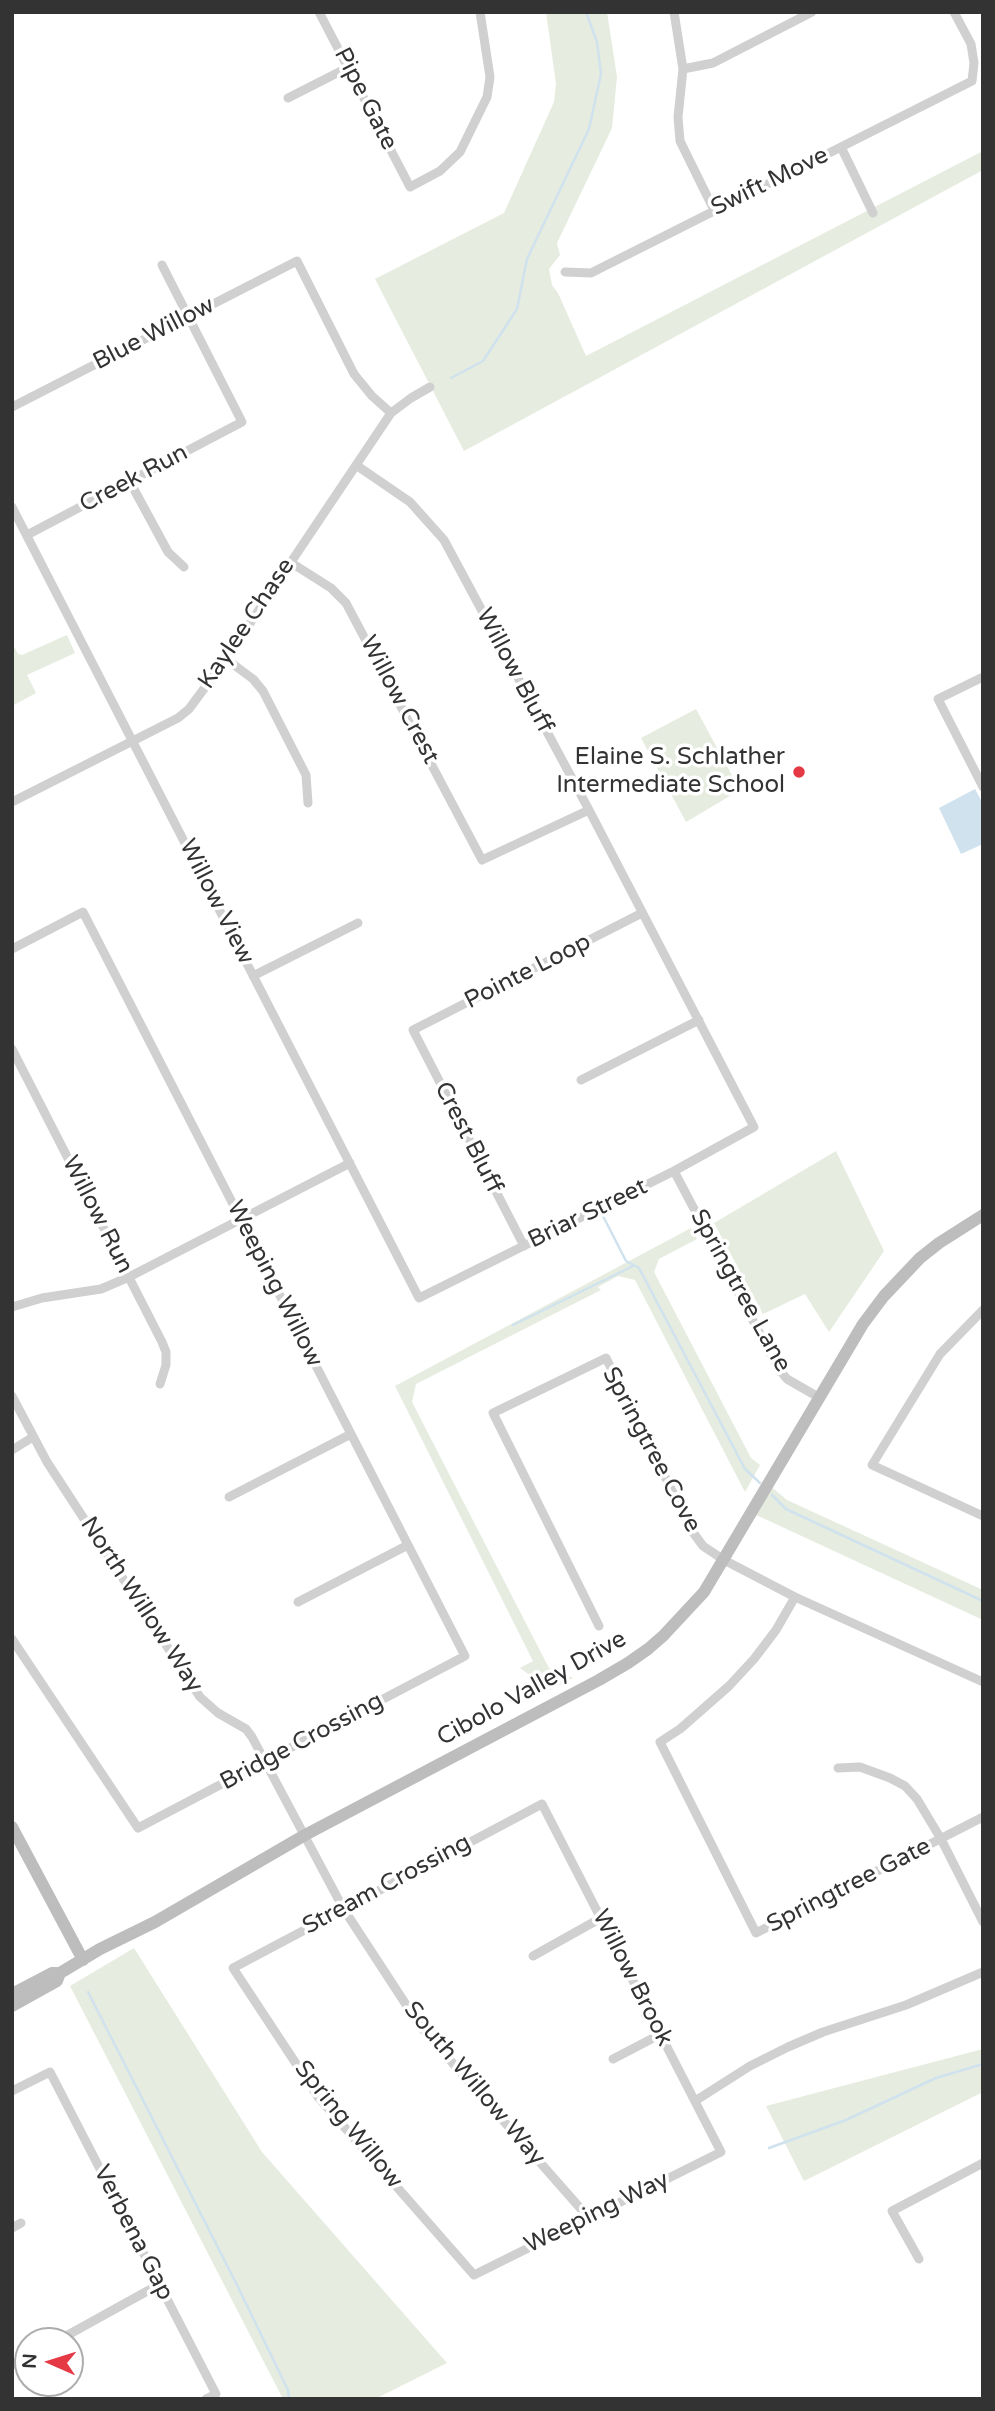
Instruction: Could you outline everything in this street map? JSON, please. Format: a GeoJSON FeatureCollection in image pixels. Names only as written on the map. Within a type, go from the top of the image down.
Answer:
{"type":"FeatureCollection","features":[{"type":"Feature","properties":{"kind":"main road","name":"Cibolo Valley Drive"},"geometry":{"type":"LineString","coordinates":[[12,1994],[52,1973],[60,1973],[155,1922],[305,1835],[628,1663],[663,1636],[704,1592],[863,1324],[884,1296],[920,1258],[983,1215]]}},
{"type":"Feature","properties":{"kind":"main road"},"geometry":{"type":"LineString","coordinates":[[12,1827],[83,1960]]}},
{"type":"Feature","properties":{"kind":"main road","name":"Cibolo Valley Drive"},"geometry":{"type":"LineString","coordinates":[[12,2006],[57,1981],[60,1973]]}},
{"type":"Feature","properties":{"kind":"street","name":"Pipe Gate"},"geometry":{"type":"LineString","coordinates":[[319,12],[410,187],[440,171],[460,152],[487,97],[490,76],[480,12]]}},
{"type":"Feature","properties":{"kind":"street"},"geometry":{"type":"LineString","coordinates":[[674,12],[683,68],[678,117],[680,141],[714,210]]}},
{"type":"Feature","properties":{"kind":"street"},"geometry":{"type":"LineString","coordinates":[[683,68],[713,63],[812,12]]}},
{"type":"Feature","properties":{"kind":"street","name":"Swift Move"},"geometry":{"type":"LineString","coordinates":[[565,272],[591,273],[972,81],[974,63],[971,44],[954,12]]}},
{"type":"Feature","properties":{"kind":"street"},"geometry":{"type":"LineString","coordinates":[[288,98],[349,68]]}},
{"type":"Feature","properties":{"kind":"street"},"geometry":{"type":"LineString","coordinates":[[841,147],[873,213]]}},
{"type":"Feature","properties":{"kind":"street","name":"Blue Willow"},"geometry":{"type":"LineString","coordinates":[[12,407],[297,261],[354,374],[391,413]]}},
{"type":"Feature","properties":{"kind":"street"},"geometry":{"type":"LineString","coordinates":[[162,265],[188,316]]}},
{"type":"Feature","properties":{"kind":"street","name":"Creek Run"},"geometry":{"type":"LineString","coordinates":[[26,535],[242,422],[188,316]]}},
{"type":"Feature","properties":{"kind":"street","name":"Kaylee Chase"},"geometry":{"type":"LineString","coordinates":[[12,802],[178,718],[189,709],[226,659],[391,413],[430,387]]}},
{"type":"Feature","properties":{"kind":"street","name":"Willow Bluff"},"geometry":{"type":"LineString","coordinates":[[356,465],[410,502],[444,540],[589,810],[754,1128]]}},
{"type":"Feature","properties":{"kind":"street"},"geometry":{"type":"LineString","coordinates":[[130,482],[168,552],[184,567]]}},
{"type":"Feature","properties":{"kind":"street","name":"Willow View"},"geometry":{"type":"LineString","coordinates":[[12,507],[419,1298]]}},
{"type":"Feature","properties":{"kind":"street","name":"Willow Crest"},"geometry":{"type":"LineString","coordinates":[[290,562],[331,589],[346,603],[482,860],[589,810]]}},
{"type":"Feature","properties":{"kind":"street"},"geometry":{"type":"LineString","coordinates":[[226,659],[253,679],[263,691],[306,775],[308,803]]}},
{"type":"Feature","properties":{"kind":"street"},"geometry":{"type":"LineString","coordinates":[[983,677],[938,699],[983,787]]}},
{"type":"Feature","properties":{"kind":"street","name":"Weeping Willow"},"geometry":{"type":"LineString","coordinates":[[12,949],[83,912],[465,1656]]}},
{"type":"Feature","properties":{"kind":"street","name":"Pointe Loop"},"geometry":{"type":"LineString","coordinates":[[413,1030],[642,913]]}},
{"type":"Feature","properties":{"kind":"street"},"geometry":{"type":"LineString","coordinates":[[253,976],[358,923]]}},
{"type":"Feature","properties":{"kind":"street"},"geometry":{"type":"LineString","coordinates":[[580,1080],[699,1020]]}},
{"type":"Feature","properties":{"kind":"street","name":"Crest Bluff"},"geometry":{"type":"LineString","coordinates":[[413,1030],[524,1246]]}},
{"type":"Feature","properties":{"kind":"street","name":"Willow Run"},"geometry":{"type":"LineString","coordinates":[[12,1049],[166,1352],[166,1365],[160,1384]]}},
{"type":"Feature","properties":{"kind":"street","name":"Briar Street"},"geometry":{"type":"LineString","coordinates":[[419,1298],[674,1171],[754,1128]]}},
{"type":"Feature","properties":{"kind":"street"},"geometry":{"type":"LineString","coordinates":[[12,1307],[42,1298],[101,1289],[350,1163]]}},
{"type":"Feature","properties":{"kind":"street","name":"Springtree Lane"},"geometry":{"type":"LineString","coordinates":[[674,1171],[778,1368],[788,1379],[820,1398]]}},
{"type":"Feature","properties":{"kind":"street"},"geometry":{"type":"LineString","coordinates":[[983,1310],[951,1340],[934,1363],[872,1465],[983,1516]]}},
{"type":"Feature","properties":{"kind":"street","name":"Springtree Cove"},"geometry":{"type":"LineString","coordinates":[[599,1626],[493,1413],[606,1358],[691,1531],[703,1546],[795,1597],[983,1682]]}},
{"type":"Feature","properties":{"kind":"street","name":"North Willow Way"},"geometry":{"type":"LineString","coordinates":[[12,1396],[47,1462],[200,1697],[253,1737],[305,1835]]}},
{"type":"Feature","properties":{"kind":"street"},"geometry":{"type":"LineString","coordinates":[[229,1497],[351,1434]]}},
{"type":"Feature","properties":{"kind":"street"},"geometry":{"type":"LineString","coordinates":[[12,1450],[33,1437]]}},
{"type":"Feature","properties":{"kind":"street"},"geometry":{"type":"LineString","coordinates":[[298,1602],[408,1545]]}},
{"type":"Feature","properties":{"kind":"street","name":"Springtree Gate"},"geometry":{"type":"LineString","coordinates":[[795,1597],[754,1660],[697,1716],[660,1742],[755,1933],[983,1817]]}},
{"type":"Feature","properties":{"kind":"street","name":"Bridge Crossing"},"geometry":{"type":"LineString","coordinates":[[12,1639],[138,1829],[465,1656]]}},
{"type":"Feature","properties":{"kind":"street"},"geometry":{"type":"LineString","coordinates":[[838,1768],[860,1767],[905,1786],[918,1799],[983,1922]]}},
{"type":"Feature","properties":{"kind":"street","name":"Stream Crossing"},"geometry":{"type":"LineString","coordinates":[[233,1968],[541,1804]]}},
{"type":"Feature","properties":{"kind":"street","name":"Willow Brook"},"geometry":{"type":"LineString","coordinates":[[541,1804],[721,2152]]}},
{"type":"Feature","properties":{"kind":"street","name":"South Willow Way"},"geometry":{"type":"LineString","coordinates":[[305,1835],[343,1908],[420,2026],[589,2217]]}},
{"type":"Feature","properties":{"kind":"street"},"geometry":{"type":"LineString","coordinates":[[533,1956],[601,1918]]}},
{"type":"Feature","properties":{"kind":"street","name":"Spring Willow"},"geometry":{"type":"LineString","coordinates":[[233,1968],[318,2097],[474,2274]]}},
{"type":"Feature","properties":{"kind":"street"},"geometry":{"type":"LineString","coordinates":[[695,2101],[750,2066],[788,2047],[823,2032],[905,2005],[983,1972]]}},
{"type":"Feature","properties":{"kind":"street"},"geometry":{"type":"LineString","coordinates":[[613,2059],[661,2034]]}},
{"type":"Feature","properties":{"kind":"street","name":"Verbena Gap"},"geometry":{"type":"LineString","coordinates":[[12,2091],[50,2072],[216,2394],[206,2399]]}},
{"type":"Feature","properties":{"kind":"street","name":"Weeping Way"},"geometry":{"type":"LineString","coordinates":[[474,2274],[721,2152]]}},
{"type":"Feature","properties":{"kind":"street"},"geometry":{"type":"LineString","coordinates":[[919,2259],[892,2211],[983,2163]]}},
{"type":"Feature","properties":{"kind":"street"},"geometry":{"type":"LineString","coordinates":[[82,2327],[160,2284]]}},
{"type":"Feature","properties":{"kind":"shaded area"},"geometry":{"type":"Polygon","coordinates":[[[546,12],[607,12],[617,77],[612,128],[557,243],[560,255],[549,269],[552,285],[586,356],[983,151],[983,170],[464,451],[375,279],[504,213],[554,102],[556,84],[546,12]]]}},
{"type":"Feature","properties":{"kind":"shaded area"},"geometry":{"type":"Polygon","coordinates":[[[67,635],[75,653],[27,675],[36,693],[12,706],[12,643],[18,654],[22,655],[67,635]]]}},
{"type":"Feature","properties":{"kind":"shaded area"},"geometry":{"type":"Polygon","coordinates":[[[696,709],[740,790],[686,822],[641,738],[696,709]]]}},
{"type":"Feature","properties":{"kind":"shaded area"},"geometry":{"type":"Polygon","coordinates":[[[836,1151],[884,1251],[829,1332],[805,1294],[763,1314],[714,1223],[836,1151]]]}},
{"type":"Feature","properties":{"kind":"shaded area"},"geometry":{"type":"Polygon","coordinates":[[[691,1228],[697,1239],[659,1259],[654,1272],[751,1458],[760,1465],[745,1492],[635,1280],[618,1276],[598,1287],[601,1290],[416,1384],[412,1402],[549,1668],[573,1678],[550,1690],[520,1668],[533,1661],[395,1386],[691,1228]]]}},
{"type":"Feature","properties":{"kind":"shaded area"},"geometry":{"type":"Polygon","coordinates":[[[769,1485],[787,1500],[983,1590],[983,1620],[752,1513],[769,1485]]]}},
{"type":"Feature","properties":{"kind":"shaded area"},"geometry":{"type":"Polygon","coordinates":[[[134,1948],[262,2152],[447,2363],[375,2399],[283,2399],[70,1986],[134,1948]]]}},
{"type":"Feature","properties":{"kind":"shaded area"},"geometry":{"type":"Polygon","coordinates":[[[983,2049],[983,2092],[804,2181],[766,2106],[983,2049]]]}},
{"type":"Feature","properties":{"kind":"water"},"geometry":{"type":"Polygon","coordinates":[[[975,789],[983,804],[983,844],[961,854],[939,808],[975,789]]]}},
{"type":"Feature","properties":{"kind":"waterway"},"geometry":{"type":"LineString","coordinates":[[451,378],[483,361],[517,309],[527,259],[589,129],[601,74],[597,42],[586,12]]}},
{"type":"Feature","properties":{"kind":"waterway"},"geometry":{"type":"LineString","coordinates":[[603,1216],[626,1261],[639,1268],[745,1469],[760,1483]]}},
{"type":"Feature","properties":{"kind":"waterway"},"geometry":{"type":"LineString","coordinates":[[513,1325],[633,1266]]}},
{"type":"Feature","properties":{"kind":"waterway"},"geometry":{"type":"LineString","coordinates":[[772,1495],[786,1509],[983,1601]]}},
{"type":"Feature","properties":{"kind":"waterway"},"geometry":{"type":"LineString","coordinates":[[88,1992],[237,2285],[288,2390],[289,2399]]}},
{"type":"Feature","properties":{"kind":"waterway"},"geometry":{"type":"LineString","coordinates":[[769,2148],[846,2120],[936,2078],[983,2064]]}},
{"type":"Feature","properties":{"kind":"place","name":"Elaine S. Schlather Intermediate School"},"geometry":{"type":"Point","coordinates":[799,772]}}]}
